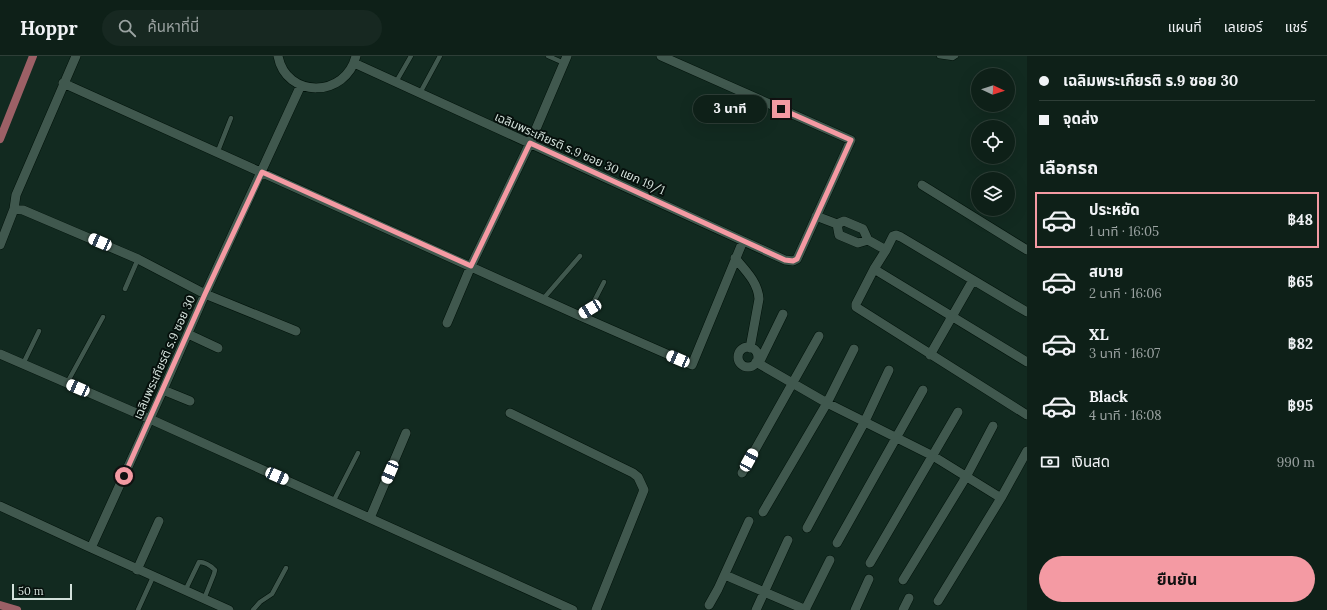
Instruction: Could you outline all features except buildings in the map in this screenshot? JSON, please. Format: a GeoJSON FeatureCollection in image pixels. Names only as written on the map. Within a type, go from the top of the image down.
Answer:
{"type":"FeatureCollection","features":[{"type":"Feature","properties":{"kind":"street"},"geometry":{"type":"LineString","coordinates":[[0,245],[14,209],[16,195],[76,56]]}},
{"type":"Feature","properties":{"kind":"street"},"geometry":{"type":"LineString","coordinates":[[278,56],[283,70],[291,79],[301,85],[314,88],[326,87],[338,82],[348,74],[355,60]]}},
{"type":"Feature","properties":{"kind":"street"},"geometry":{"type":"LineString","coordinates":[[661,56],[851,140],[816,216],[837,224]]}},
{"type":"Feature","properties":{"kind":"street","name":"เฉลิมพระเกียรติ ร.9 ซอย 30 แยก 19/1"},"geometry":{"type":"LineString","coordinates":[[355,60],[420,94],[785,260],[793,261],[797,259],[816,216]]}},
{"type":"Feature","properties":{"kind":"street"},"geometry":{"type":"LineString","coordinates":[[447,323],[471,266],[530,143],[566,60]]}},
{"type":"Feature","properties":{"kind":"street"},"geometry":{"type":"LineString","coordinates":[[64,83],[692,365],[742,241]]}},
{"type":"Feature","properties":{"kind":"street","name":"เฉลิมพระเกียรติ ร.9 ซอย 30"},"geometry":{"type":"LineString","coordinates":[[91,548],[301,85]]}},
{"type":"Feature","properties":{"kind":"street"},"geometry":{"type":"LineString","coordinates":[[922,185],[1027,250]]}},
{"type":"Feature","properties":{"kind":"street"},"geometry":{"type":"LineString","coordinates":[[14,209],[29,212],[138,259],[205,294],[296,331]]}},
{"type":"Feature","properties":{"kind":"street"},"geometry":{"type":"LineString","coordinates":[[837,224],[844,220],[864,229],[868,240]]}},
{"type":"Feature","properties":{"kind":"street"},"geometry":{"type":"LineString","coordinates":[[837,224],[839,235],[858,242],[868,240],[886,250]]}},
{"type":"Feature","properties":{"kind":"street"},"geometry":{"type":"LineString","coordinates":[[1027,312],[896,235],[893,236],[856,304],[856,307],[1027,415]]}},
{"type":"Feature","properties":{"kind":"street"},"geometry":{"type":"LineString","coordinates":[[735,258],[750,276],[758,291],[759,299],[750,348]]}},
{"type":"Feature","properties":{"kind":"street"},"geometry":{"type":"LineString","coordinates":[[874,269],[1027,362]]}},
{"type":"Feature","properties":{"kind":"street"},"geometry":{"type":"LineString","coordinates":[[930,355],[973,280]]}},
{"type":"Feature","properties":{"kind":"street"},"geometry":{"type":"LineString","coordinates":[[750,348],[741,350],[738,356],[740,362],[748,367],[757,363],[783,314]]}},
{"type":"Feature","properties":{"kind":"street"},"geometry":{"type":"LineString","coordinates":[[188,334],[218,348]]}},
{"type":"Feature","properties":{"kind":"street"},"geometry":{"type":"LineString","coordinates":[[742,473],[819,336]]}},
{"type":"Feature","properties":{"kind":"street"},"geometry":{"type":"LineString","coordinates":[[750,348],[757,354],[757,363]]}},
{"type":"Feature","properties":{"kind":"street"},"geometry":{"type":"LineString","coordinates":[[763,512],[827,403],[854,349]]}},
{"type":"Feature","properties":{"kind":"street"},"geometry":{"type":"LineString","coordinates":[[0,354],[150,419],[573,610]]}},
{"type":"Feature","properties":{"kind":"street"},"geometry":{"type":"LineString","coordinates":[[757,363],[827,403],[933,456],[966,478],[1001,498]]}},
{"type":"Feature","properties":{"kind":"street"},"geometry":{"type":"LineString","coordinates":[[807,528],[865,421],[889,370]]}},
{"type":"Feature","properties":{"kind":"street"},"geometry":{"type":"LineString","coordinates":[[163,390],[190,401]]}},
{"type":"Feature","properties":{"kind":"street"},"geometry":{"type":"LineString","coordinates":[[837,543],[923,390]]}},
{"type":"Feature","properties":{"kind":"street"},"geometry":{"type":"LineString","coordinates":[[870,563],[958,412]]}},
{"type":"Feature","properties":{"kind":"street"},"geometry":{"type":"LineString","coordinates":[[510,413],[633,473],[641,482],[644,490],[596,610]]}},
{"type":"Feature","properties":{"kind":"street"},"geometry":{"type":"LineString","coordinates":[[904,580],[966,478],[993,426]]}},
{"type":"Feature","properties":{"kind":"street"},"geometry":{"type":"LineString","coordinates":[[370,518],[406,433]]}},
{"type":"Feature","properties":{"kind":"street"},"geometry":{"type":"LineString","coordinates":[[938,601],[1001,498],[1027,451]]}},
{"type":"Feature","properties":{"kind":"street"},"geometry":{"type":"LineString","coordinates":[[0,506],[152,577],[229,610]]}},
{"type":"Feature","properties":{"kind":"street"},"geometry":{"type":"LineString","coordinates":[[137,570],[159,521]]}},
{"type":"Feature","properties":{"kind":"street"},"geometry":{"type":"LineString","coordinates":[[709,605],[725,575],[749,521]]}},
{"type":"Feature","properties":{"kind":"street"},"geometry":{"type":"LineString","coordinates":[[756,610],[788,540]]}},
{"type":"Feature","properties":{"kind":"street"},"geometry":{"type":"LineString","coordinates":[[725,575],[805,610],[830,560]]}},
{"type":"Feature","properties":{"kind":"street"},"geometry":{"type":"LineString","coordinates":[[855,610],[869,579]]}},
{"type":"Feature","properties":{"kind":"street"},"geometry":{"type":"LineString","coordinates":[[903,610],[909,598]]}},
{"type":"Feature","properties":{"kind":"lane"},"geometry":{"type":"LineString","coordinates":[[395,82],[411,56]]}},
{"type":"Feature","properties":{"kind":"lane"},"geometry":{"type":"LineString","coordinates":[[420,94],[440,56]]}},
{"type":"Feature","properties":{"kind":"lane"},"geometry":{"type":"LineString","coordinates":[[548,56],[566,60]]}},
{"type":"Feature","properties":{"kind":"lane"},"geometry":{"type":"LineString","coordinates":[[939,56],[954,58],[956,56]]}},
{"type":"Feature","properties":{"kind":"lane"},"geometry":{"type":"LineString","coordinates":[[218,152],[231,118]]}},
{"type":"Feature","properties":{"kind":"lane"},"geometry":{"type":"LineString","coordinates":[[543,299],[580,256]]}},
{"type":"Feature","properties":{"kind":"lane"},"geometry":{"type":"LineString","coordinates":[[126,289],[138,259]]}},
{"type":"Feature","properties":{"kind":"lane"},"geometry":{"type":"LineString","coordinates":[[580,316],[590,309],[604,282]]}},
{"type":"Feature","properties":{"kind":"lane"},"geometry":{"type":"LineString","coordinates":[[67,384],[103,317]]}},
{"type":"Feature","properties":{"kind":"lane"},"geometry":{"type":"LineString","coordinates":[[23,364],[39,331]]}},
{"type":"Feature","properties":{"kind":"lane"},"geometry":{"type":"LineString","coordinates":[[333,502],[358,453]]}},
{"type":"Feature","properties":{"kind":"lane"},"geometry":{"type":"LineString","coordinates":[[185,590],[199,562],[212,566],[215,570],[204,599]]}},
{"type":"Feature","properties":{"kind":"lane"},"geometry":{"type":"LineString","coordinates":[[254,610],[260,602],[272,594],[286,568]]}},
{"type":"Feature","properties":{"kind":"lane"},"geometry":{"type":"LineString","coordinates":[[138,610],[152,577]]}},
{"type":"Feature","properties":{"kind":"waterway"},"geometry":{"type":"LineString","coordinates":[[0,139],[33,56]]}},
{"type":"Feature","properties":{"kind":"waterway"},"geometry":{"type":"LineString","coordinates":[[0,605],[17,610]]}},
{"type":"Feature","properties":{"kind":"route"},"geometry":{"type":"LineString","coordinates":[[124,476],[157,405],[205,294],[262,172],[471,266],[530,143],[785,260],[793,261],[797,259],[851,140],[781,109]]}}]}
